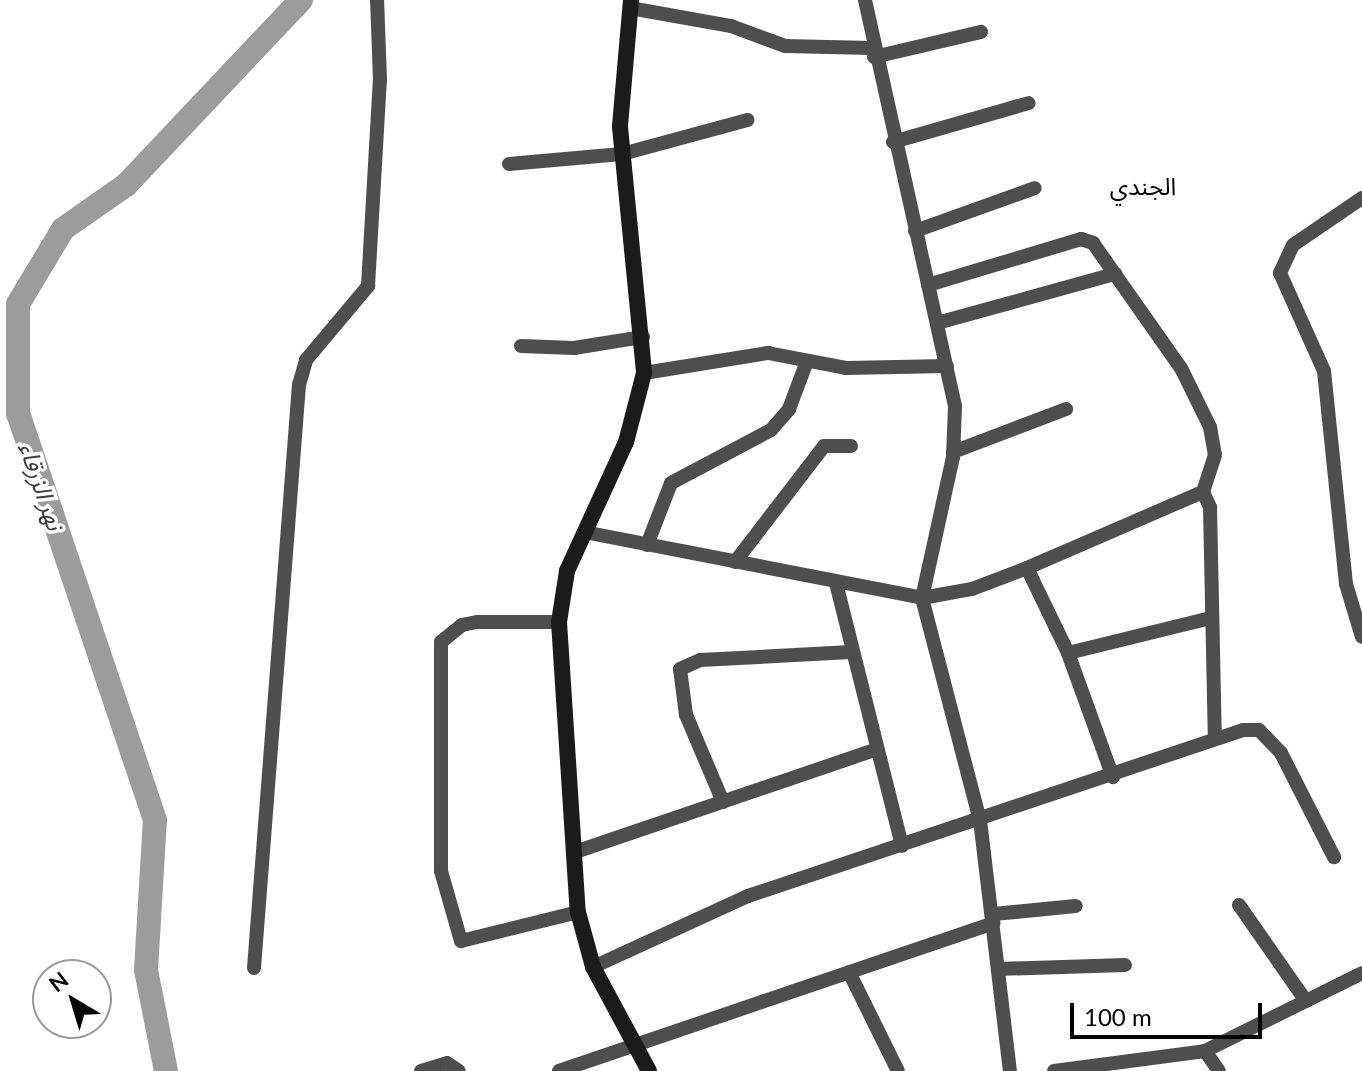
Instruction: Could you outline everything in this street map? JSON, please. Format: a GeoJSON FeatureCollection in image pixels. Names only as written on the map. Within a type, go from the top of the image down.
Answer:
{"type":"FeatureCollection","features":[{"type":"Feature","properties":{"kind":"street"},"geometry":{"type":"LineString","coordinates":[[254,968],[299,385],[306,360],[368,286],[380,69],[377,0]]}},
{"type":"Feature","properties":{"kind":"street"},"geometry":{"type":"LineString","coordinates":[[865,0],[873,53],[947,366],[953,452],[922,598],[980,820],[1010,1071]]}},
{"type":"Feature","properties":{"kind":"street"},"geometry":{"type":"LineString","coordinates":[[649,1071],[593,967],[578,912],[559,622],[567,571],[626,442],[644,373],[643,337],[622,154],[630,4],[731,26],[785,46],[873,53],[981,32]]}},
{"type":"Feature","properties":{"kind":"street"},"geometry":{"type":"LineString","coordinates":[[893,142],[1029,103]]}},
{"type":"Feature","properties":{"kind":"street"},"geometry":{"type":"LineString","coordinates":[[509,164],[622,154],[747,120]]}},
{"type":"Feature","properties":{"kind":"street"},"geometry":{"type":"LineString","coordinates":[[915,231],[1035,188]]}},
{"type":"Feature","properties":{"kind":"street"},"geometry":{"type":"LineString","coordinates":[[1362,198],[1293,245],[1280,273],[1324,371],[1346,584],[1362,637]]}},
{"type":"Feature","properties":{"kind":"street"},"geometry":{"type":"LineString","coordinates":[[928,285],[1081,239],[1093,243],[1181,368],[1210,427],[1215,455],[1203,492],[1210,507],[1215,739]]}},
{"type":"Feature","properties":{"kind":"street"},"geometry":{"type":"LineString","coordinates":[[937,323],[1115,274]]}},
{"type":"Feature","properties":{"kind":"street"},"geometry":{"type":"LineString","coordinates":[[521,346],[574,348],[643,337]]}},
{"type":"Feature","properties":{"kind":"street"},"geometry":{"type":"LineString","coordinates":[[644,373],[768,353],[846,368],[947,366]]}},
{"type":"Feature","properties":{"kind":"street"},"geometry":{"type":"LineString","coordinates":[[647,545],[671,483],[771,430],[789,409],[807,361]]}},
{"type":"Feature","properties":{"kind":"street"},"geometry":{"type":"LineString","coordinates":[[953,452],[1066,409]]}},
{"type":"Feature","properties":{"kind":"street"},"geometry":{"type":"LineString","coordinates":[[735,562],[824,446],[851,446]]}},
{"type":"Feature","properties":{"kind":"street"},"geometry":{"type":"LineString","coordinates":[[584,532],[922,598],[1027,568],[1203,492]]}},
{"type":"Feature","properties":{"kind":"street"},"geometry":{"type":"LineString","coordinates":[[1027,568],[1068,653],[1113,777]]}},
{"type":"Feature","properties":{"kind":"street"},"geometry":{"type":"LineString","coordinates":[[836,583],[874,750],[902,846]]}},
{"type":"Feature","properties":{"kind":"street"},"geometry":{"type":"LineString","coordinates":[[1068,653],[1211,618]]}},
{"type":"Feature","properties":{"kind":"street"},"geometry":{"type":"LineString","coordinates":[[559,622],[477,622],[462,625],[441,642],[441,871],[461,941],[578,912]]}},
{"type":"Feature","properties":{"kind":"street"},"geometry":{"type":"LineString","coordinates":[[723,802],[686,715],[680,669],[700,660],[851,652]]}},
{"type":"Feature","properties":{"kind":"street"},"geometry":{"type":"LineString","coordinates":[[593,967],[748,896],[1113,777],[1243,730],[1270,738],[1334,857]]}},
{"type":"Feature","properties":{"kind":"street"},"geometry":{"type":"LineString","coordinates":[[575,852],[874,750]]}},
{"type":"Feature","properties":{"kind":"street"},"geometry":{"type":"LineString","coordinates":[[1239,905],[1306,1001]]}},
{"type":"Feature","properties":{"kind":"street"},"geometry":{"type":"LineString","coordinates":[[559,1071],[632,1043],[849,972],[993,919],[1076,906]]}},
{"type":"Feature","properties":{"kind":"street"},"geometry":{"type":"LineString","coordinates":[[998,969],[1125,965]]}},
{"type":"Feature","properties":{"kind":"street"},"geometry":{"type":"LineString","coordinates":[[849,972],[858,1001],[898,1071]]}},
{"type":"Feature","properties":{"kind":"street"},"geometry":{"type":"LineString","coordinates":[[1054,1071],[1205,1051],[1362,973]]}},
{"type":"Feature","properties":{"kind":"street"},"geometry":{"type":"LineString","coordinates":[[1205,1051],[1219,1071]]}},
{"type":"Feature","properties":{"kind":"street"},"geometry":{"type":"LineString","coordinates":[[421,1071],[447,1063],[459,1071]]}},
{"type":"Feature","properties":{"kind":"waterway","name":"نهر الزرقاء"},"geometry":{"type":"LineString","coordinates":[[166,1071],[146,970],[155,820],[18,414],[18,304],[63,229],[126,185],[301,0]]}},
{"type":"Feature","properties":{"kind":"district","name":"الجندي"},"geometry":{"type":"Point","coordinates":[1143,186]}}]}
